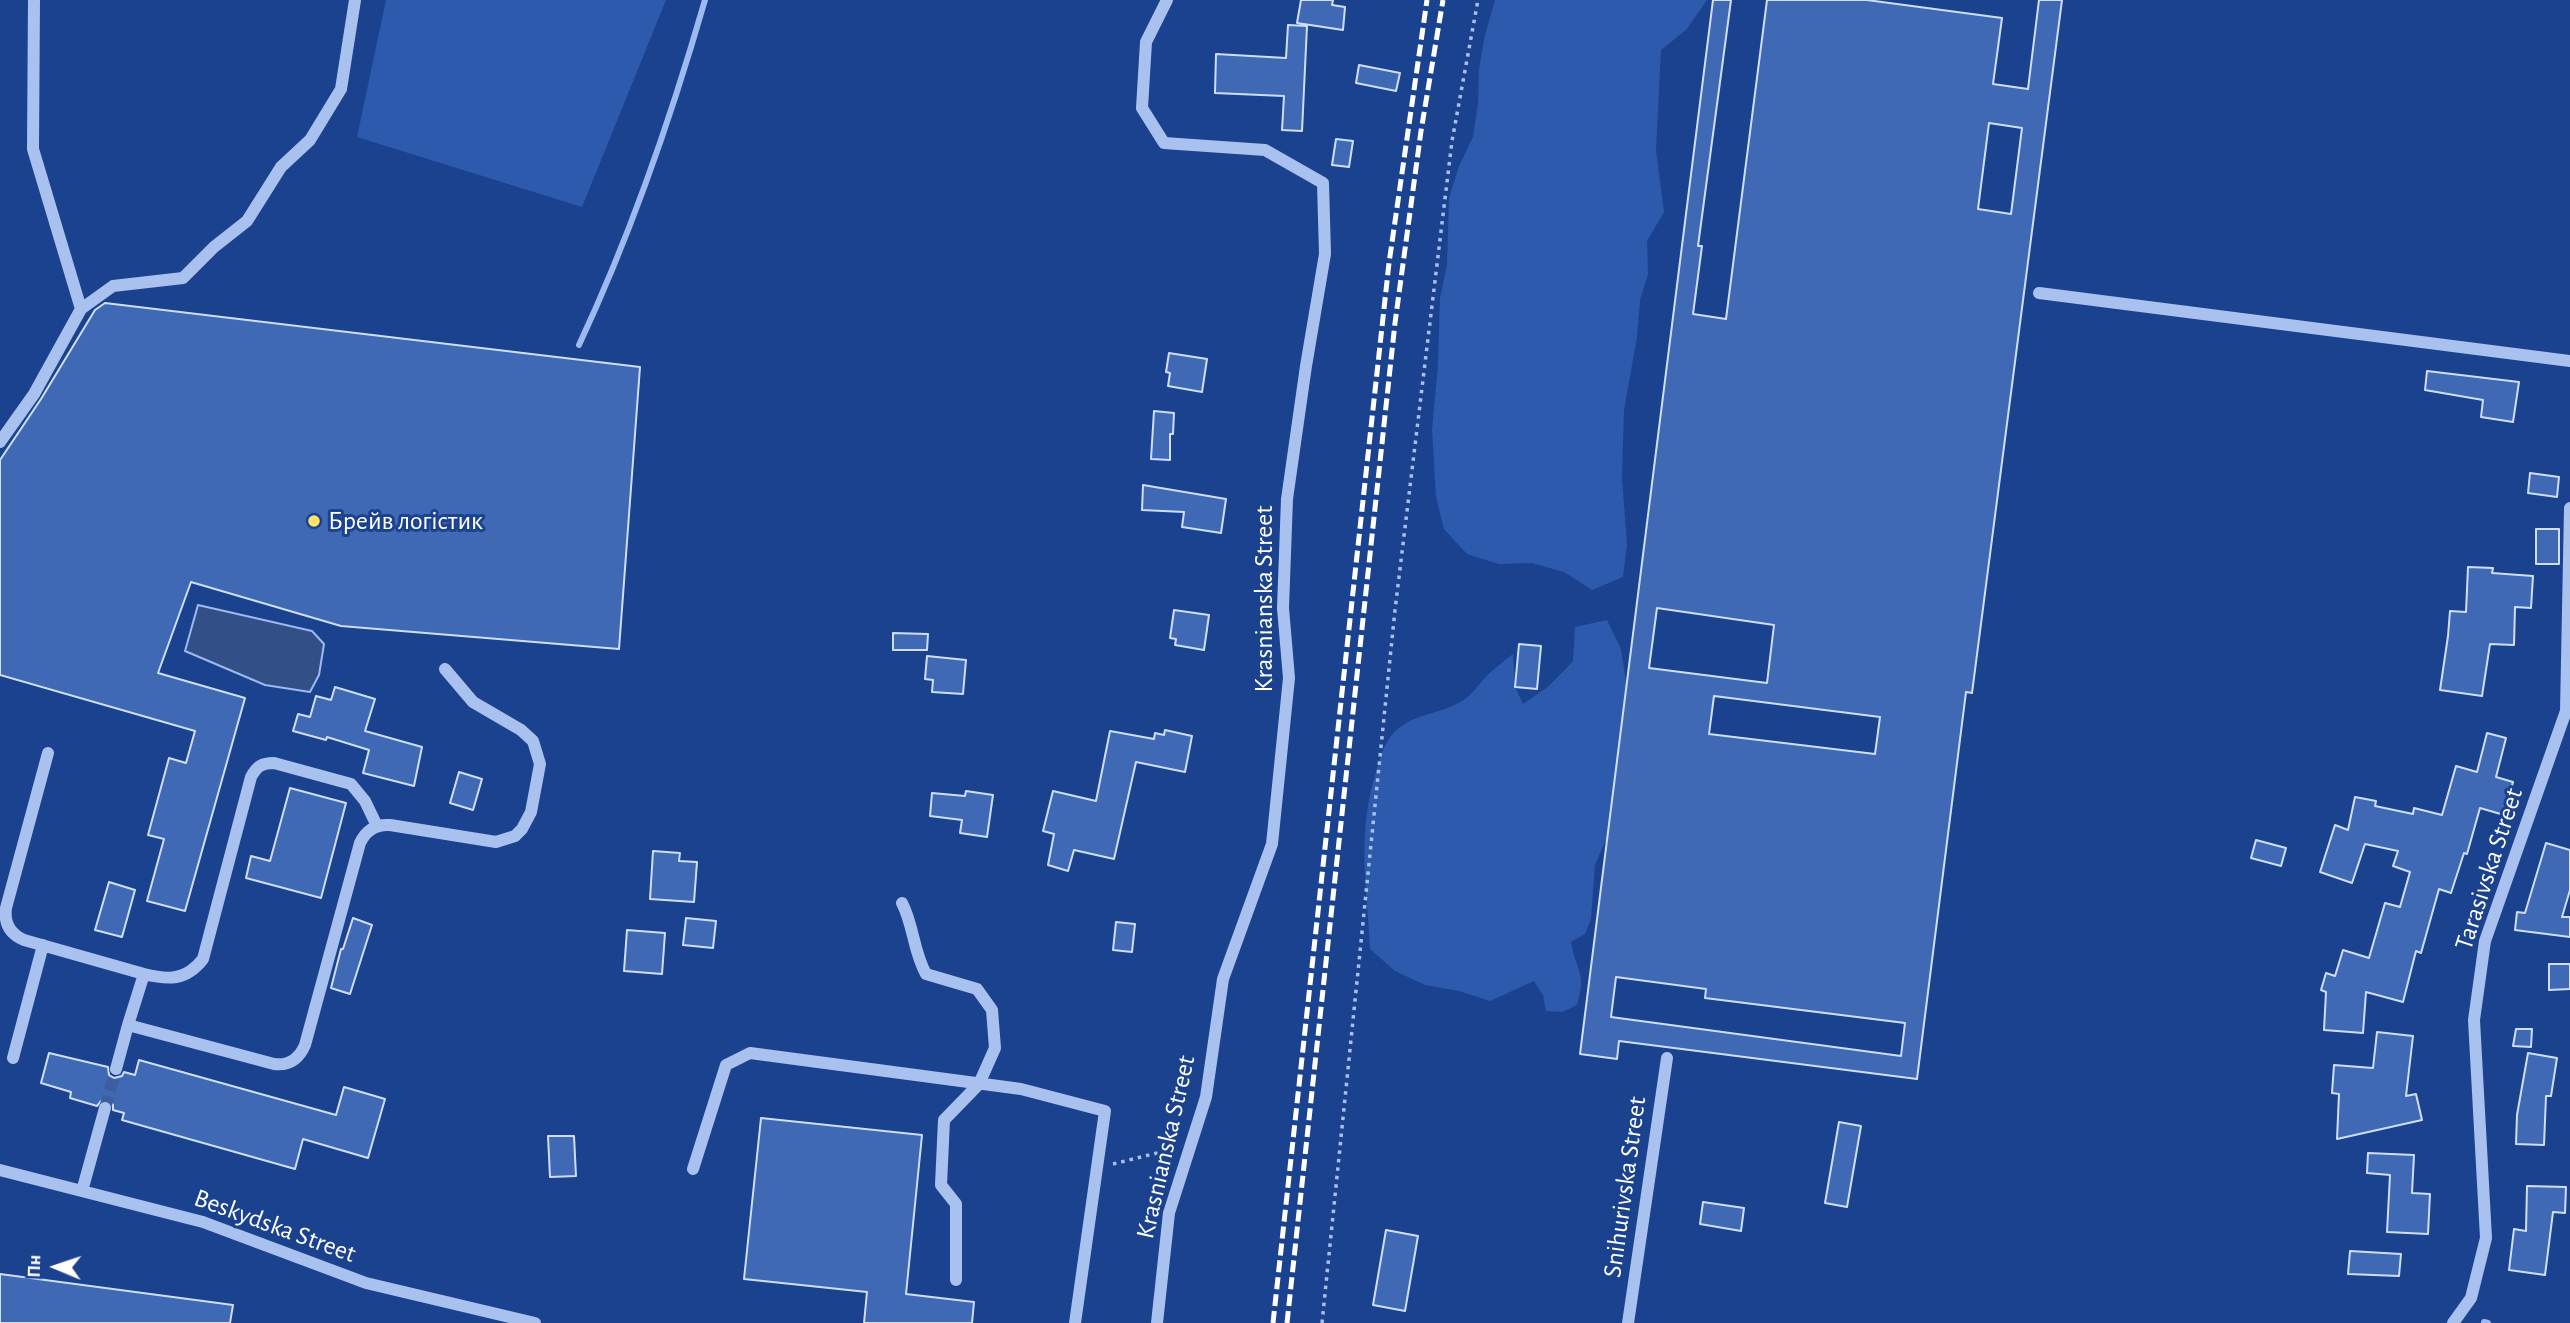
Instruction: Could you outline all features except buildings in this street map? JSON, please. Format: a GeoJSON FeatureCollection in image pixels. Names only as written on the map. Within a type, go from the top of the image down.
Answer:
{"type":"FeatureCollection","features":[{"type":"Feature","properties":{"kind":"street"},"geometry":{"type":"LineString","coordinates":[[34,0],[33,149],[81,309]]}},
{"type":"Feature","properties":{"kind":"street"},"geometry":{"type":"LineString","coordinates":[[0,442],[34,394],[81,309],[113,286],[183,278],[214,247],[247,221],[281,167],[310,140],[341,89],[355,0]]}},
{"type":"Feature","properties":{"kind":"street","name":"Krasnianska Street"},"geometry":{"type":"LineString","coordinates":[[1157,1323],[1169,1213],[1206,1097],[1223,979],[1272,844],[1289,678],[1283,608],[1287,499],[1325,254],[1323,183],[1265,150],[1164,143],[1142,108],[1146,42],[1167,0]]}},
{"type":"Feature","properties":{"kind":"street"},"geometry":{"type":"LineString","coordinates":[[2039,293],[2570,361]]}},
{"type":"Feature","properties":{"kind":"street","name":"Tarasivska Street"},"geometry":{"type":"LineString","coordinates":[[2453,1323],[2471,1298],[2486,1238],[2474,1020],[2485,941],[2568,709],[2570,508]]}},
{"type":"Feature","properties":{"kind":"street"},"geometry":{"type":"LineString","coordinates":[[128,1025],[274,1064],[287,1064],[299,1057],[306,1045],[360,843],[367,832],[377,825],[390,825],[496,842],[515,836],[527,821],[540,772],[537,748],[527,735],[472,702],[444,669]]}},
{"type":"Feature","properties":{"kind":"street"},"geometry":{"type":"LineString","coordinates":[[48,753],[5,915],[9,928],[18,937],[144,974],[169,979],[179,978],[189,974],[203,959],[251,777],[256,768],[264,763],[274,763],[351,784],[365,801],[377,825]]}},
{"type":"Feature","properties":{"kind":"street"},"geometry":{"type":"LineString","coordinates":[[902,903],[910,917],[917,957],[926,974],[977,989],[992,1010],[995,1048],[979,1084],[944,1120],[941,1185],[956,1204],[956,1280]]}},
{"type":"Feature","properties":{"kind":"street"},"geometry":{"type":"LineString","coordinates":[[13,1058],[43,945]]}},
{"type":"Feature","properties":{"kind":"street"},"geometry":{"type":"LineString","coordinates":[[116,1069],[144,974]]}},
{"type":"Feature","properties":{"kind":"street"},"geometry":{"type":"LineString","coordinates":[[693,1169],[726,1065],[750,1053],[1021,1089],[1105,1111],[1075,1323]]}},
{"type":"Feature","properties":{"kind":"street","name":"Snihurivska Street"},"geometry":{"type":"LineString","coordinates":[[1628,1323],[1667,1058]]}},
{"type":"Feature","properties":{"kind":"street"},"geometry":{"type":"LineString","coordinates":[[82,1191],[105,1108]]}},
{"type":"Feature","properties":{"kind":"street","name":"Beskydska Street"},"geometry":{"type":"LineString","coordinates":[[0,1170],[203,1222],[366,1283],[535,1323]]}},
{"type":"Feature","properties":{"kind":"path"},"geometry":{"type":"LineString","coordinates":[[1322,1323],[1395,610],[1452,141],[1478,0]]}},
{"type":"Feature","properties":{"kind":"path"},"geometry":{"type":"LineString","coordinates":[[1097,1168],[1191,1144]]}},
{"type":"Feature","properties":{"kind":"shaded area"},"geometry":{"type":"Polygon","coordinates":[[[386,0],[666,0],[582,207],[357,137],[386,0]]]}},
{"type":"Feature","properties":{"kind":"shaded area"},"geometry":{"type":"Polygon","coordinates":[[[1495,0],[1707,0],[1686,30],[1661,50],[1656,150],[1664,212],[1647,241],[1648,274],[1640,300],[1637,337],[1624,410],[1622,478],[1627,544],[1623,577],[1592,590],[1564,572],[1532,563],[1499,564],[1467,554],[1444,529],[1436,497],[1432,430],[1440,298],[1447,265],[1449,198],[1459,166],[1473,137],[1479,69],[1495,0]]]}},
{"type":"Feature","properties":{"kind":"shaded area"},"geometry":{"type":"Polygon","coordinates":[[[198,605],[312,631],[324,644],[319,675],[310,692],[265,685],[185,651],[198,605]]]}},
{"type":"Feature","properties":{"kind":"shaded area"},"geometry":{"type":"Polygon","coordinates":[[[1607,620],[1621,649],[1626,681],[1626,714],[1608,835],[1595,865],[1591,919],[1585,934],[1571,942],[1581,978],[1577,1005],[1562,1012],[1546,1011],[1543,995],[1534,981],[1490,1001],[1459,991],[1425,985],[1395,971],[1370,949],[1364,859],[1371,792],[1387,742],[1394,732],[1406,723],[1446,709],[1465,699],[1513,654],[1515,687],[1523,704],[1549,686],[1573,661],[1575,627],[1607,620]]]}},
{"type":"Feature","properties":{"kind":"waterway"},"geometry":{"type":"LineString","coordinates":[[579,345],[616,261],[649,175],[705,0]]}},
{"type":"Feature","properties":{"kind":"waterway"},"geometry":{"type":"LineString","coordinates":[[2484,1322],[2488,1323]]}},
{"type":"Feature","properties":{"kind":"tunnel"},"geometry":{"type":"LineString","coordinates":[[105,1108],[116,1069]]}},
{"type":"Feature","properties":{"kind":"railway"},"geometry":{"type":"LineString","coordinates":[[1273,1323],[1389,263],[1427,0]]}},
{"type":"Feature","properties":{"kind":"railway"},"geometry":{"type":"LineString","coordinates":[[1287,1323],[1395,323],[1421,131],[1443,0]]}},
{"type":"Feature","properties":{"kind":"place","name":"Брейв логістик"},"geometry":{"type":"Point","coordinates":[314,521]}}]}
